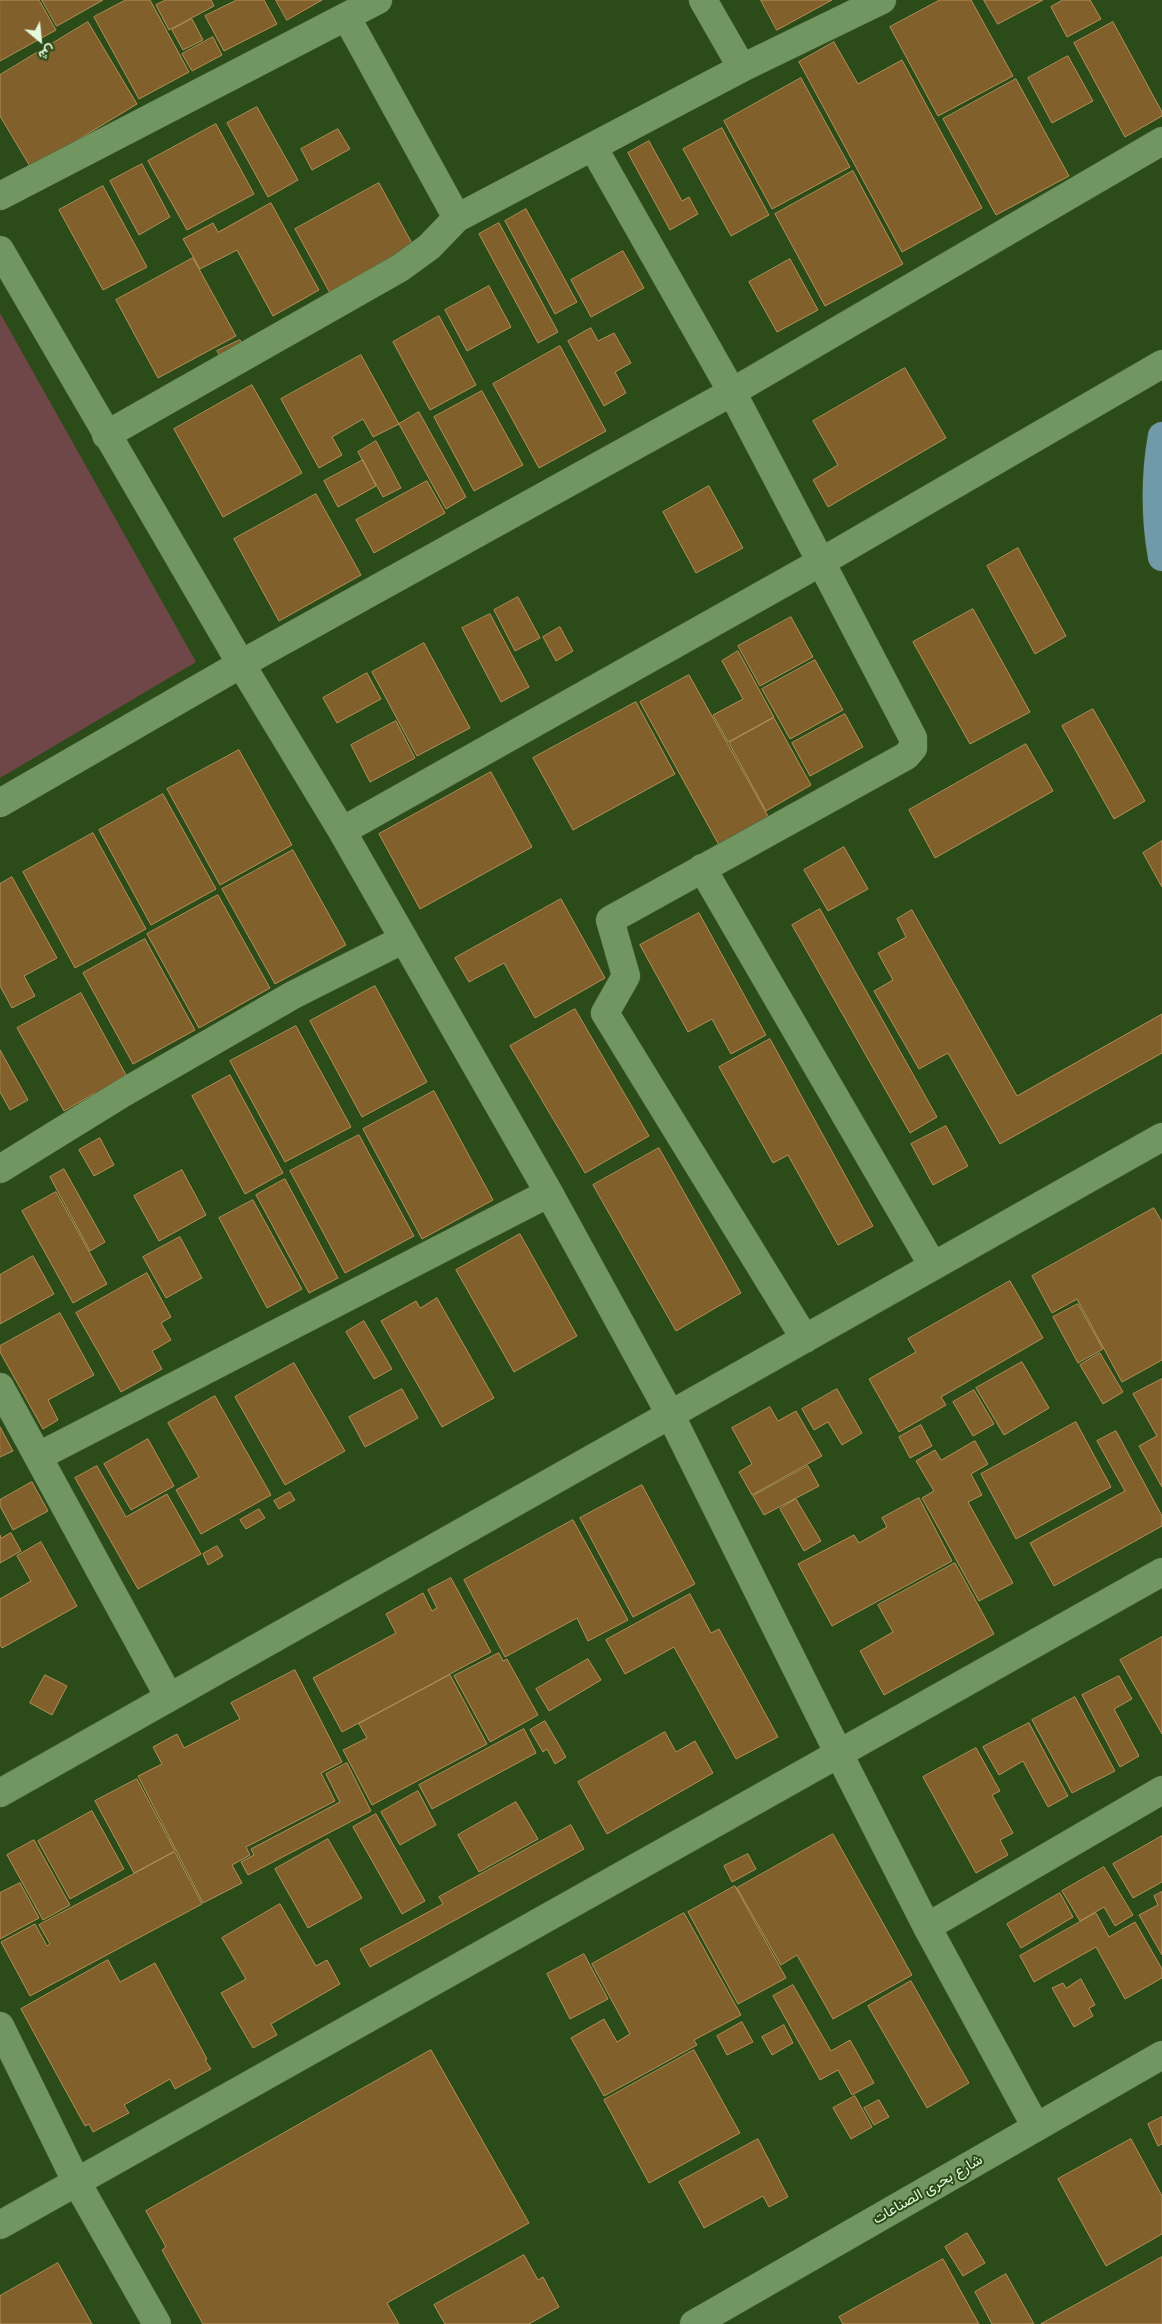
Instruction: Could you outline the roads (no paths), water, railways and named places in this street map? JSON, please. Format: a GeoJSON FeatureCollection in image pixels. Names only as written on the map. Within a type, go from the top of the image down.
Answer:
{"type":"FeatureCollection","features":[{"type":"Feature","properties":{"kind":"main road"},"geometry":{"type":"LineString","coordinates":[[1162,436],[1159,455],[1158,502],[1162,556]]}},
{"type":"Feature","properties":{"kind":"street"},"geometry":{"type":"LineString","coordinates":[[0,196],[347,18],[378,0]]}},
{"type":"Feature","properties":{"kind":"street"},"geometry":{"type":"LineString","coordinates":[[703,0],[742,68]]}},
{"type":"Feature","properties":{"kind":"street"},"geometry":{"type":"LineString","coordinates":[[106,435],[400,268],[429,247],[457,218],[742,68],[882,0]]}},
{"type":"Feature","properties":{"kind":"street"},"geometry":{"type":"LineString","coordinates":[[347,18],[457,218]]}},
{"type":"Feature","properties":{"kind":"street"},"geometry":{"type":"LineString","coordinates":[[0,803],[241,664],[732,392],[1162,142]]}},
{"type":"Feature","properties":{"kind":"street"},"geometry":{"type":"LineString","coordinates":[[593,147],[732,392],[912,738],[913,748],[906,756],[610,920],[626,976],[604,1013],[805,1340]]}},
{"type":"Feature","properties":{"kind":"street"},"geometry":{"type":"LineString","coordinates":[[0,250],[106,435],[342,831],[549,1193],[670,1414],[927,1927],[1036,2128]]}},
{"type":"Feature","properties":{"kind":"street"},"geometry":{"type":"LineString","coordinates":[[342,831],[821,562],[1162,364]]}},
{"type":"Feature","properties":{"kind":"street"},"geometry":{"type":"LineString","coordinates":[[702,868],[933,1266]]}},
{"type":"Feature","properties":{"kind":"street"},"geometry":{"type":"LineString","coordinates":[[0,1169],[123,1093],[294,995],[404,939]]}},
{"type":"Feature","properties":{"kind":"street"},"geometry":{"type":"LineString","coordinates":[[0,1792],[670,1414],[805,1340],[1162,1137]]}},
{"type":"Feature","properties":{"kind":"street"},"geometry":{"type":"LineString","coordinates":[[39,1456],[549,1193]]}},
{"type":"Feature","properties":{"kind":"street"},"geometry":{"type":"LineString","coordinates":[[0,1387],[169,1697]]}},
{"type":"Feature","properties":{"kind":"street"},"geometry":{"type":"LineString","coordinates":[[0,2225],[1162,1572]]}},
{"type":"Feature","properties":{"kind":"street"},"geometry":{"type":"LineString","coordinates":[[927,1927],[1162,1790]]}},
{"type":"Feature","properties":{"kind":"street"},"geometry":{"type":"LineString","coordinates":[[0,2026],[76,2182],[157,2324]]}},
{"type":"Feature","properties":{"kind":"street","name":"شارع بحرى الصناعات"},"geometry":{"type":"LineString","coordinates":[[694,2324],[1162,2055]]}}]}
